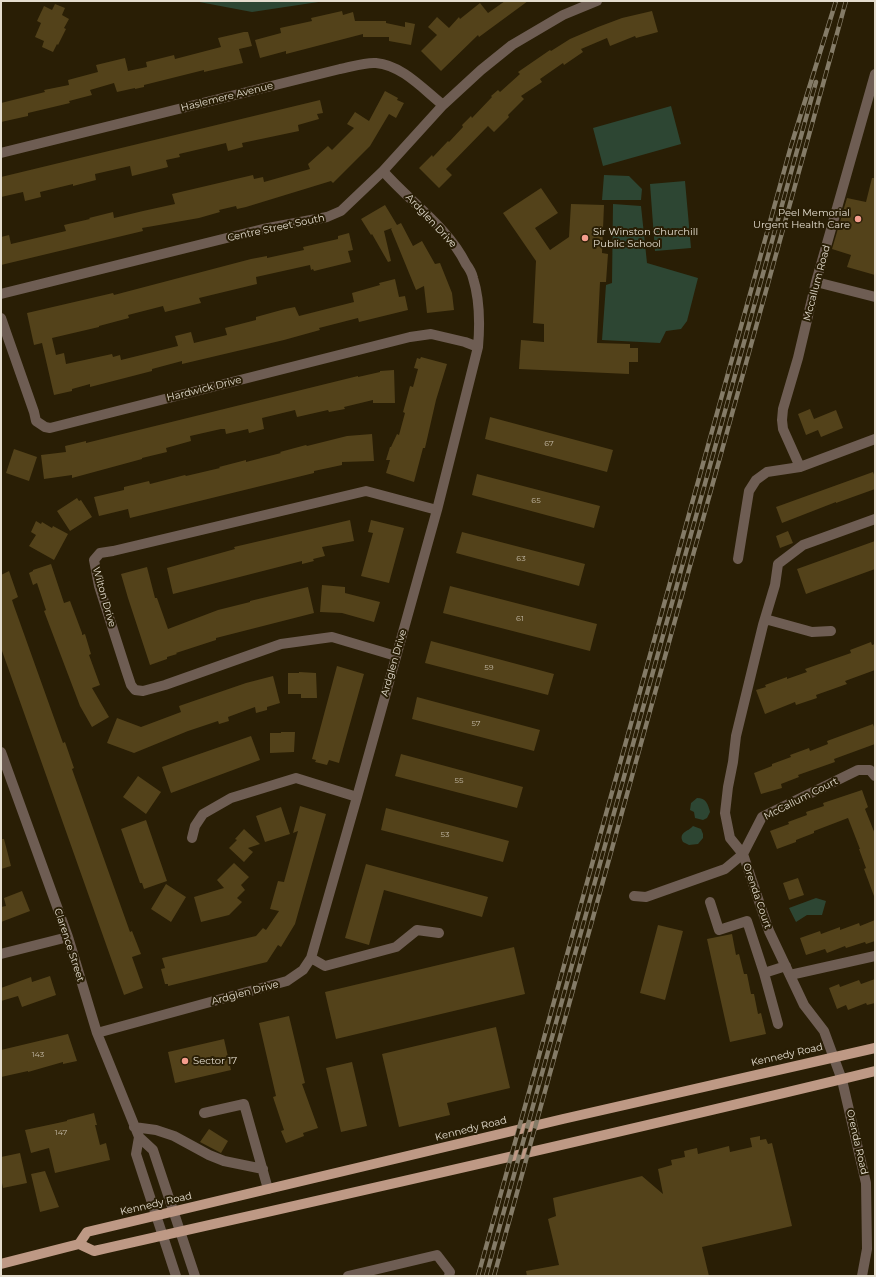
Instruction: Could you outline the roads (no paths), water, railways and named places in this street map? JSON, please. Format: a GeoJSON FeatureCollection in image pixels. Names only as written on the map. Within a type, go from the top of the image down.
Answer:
{"type":"FeatureCollection","features":[{"type":"Feature","properties":{"kind":"main road","name":"Kennedy Road"},"geometry":{"type":"LineString","coordinates":[[79,1244],[86,1232],[563,1119],[875,1048]]}},
{"type":"Feature","properties":{"kind":"main road"},"geometry":{"type":"LineString","coordinates":[[1,1264],[79,1244],[94,1251],[163,1236],[506,1158],[875,1071]]}},
{"type":"Feature","properties":{"kind":"street","name":"Centre Street South"},"geometry":{"type":"LineString","coordinates":[[1,294],[263,229],[327,217],[340,211],[383,171],[443,105],[475,75],[512,45],[563,15],[597,1]]}},
{"type":"Feature","properties":{"kind":"street","name":"Haslemere Avenue"},"geometry":{"type":"LineString","coordinates":[[1,153],[374,63],[387,65],[403,73],[443,105]]}},
{"type":"Feature","properties":{"kind":"street","name":"Mccallum Road"},"geometry":{"type":"LineString","coordinates":[[800,467],[783,429],[783,408],[798,358],[816,282],[875,74]]}},
{"type":"Feature","properties":{"kind":"street","name":"Ardglen Drive"},"geometry":{"type":"LineString","coordinates":[[97,1033],[287,981],[303,970],[311,958],[437,510],[478,347],[480,324],[478,301],[473,276],[461,254],[437,225],[383,171]]}},
{"type":"Feature","properties":{"kind":"street"},"geometry":{"type":"LineString","coordinates":[[816,282],[875,297]]}},
{"type":"Feature","properties":{"kind":"street","name":"Hardwick Drive"},"geometry":{"type":"LineString","coordinates":[[1,318],[36,421],[45,427],[50,428],[410,337],[431,334],[465,342],[478,347]]}},
{"type":"Feature","properties":{"kind":"street"},"geometry":{"type":"LineString","coordinates":[[738,559],[749,491],[756,480],[767,472],[800,467],[875,439]]}},
{"type":"Feature","properties":{"kind":"street","name":"Wilton Drive"},"geometry":{"type":"LineString","coordinates":[[396,656],[332,637],[281,644],[165,685],[143,691],[135,690],[130,685],[99,586],[94,560],[100,553],[366,491],[437,510]]}},
{"type":"Feature","properties":{"kind":"street","name":"Orenda Court"},"geometry":{"type":"LineString","coordinates":[[842,1080],[824,1030],[804,1005],[788,970],[764,915],[743,854],[730,838],[725,813],[736,736],[765,618],[775,585],[778,564],[803,545],[875,519]]}},
{"type":"Feature","properties":{"kind":"street"},"geometry":{"type":"LineString","coordinates":[[765,618],[812,632],[831,631]]}},
{"type":"Feature","properties":{"kind":"street","name":"Clarence Street"},"geometry":{"type":"LineString","coordinates":[[1,752],[68,937],[97,1033],[134,1127],[139,1137],[153,1150],[195,1276]]}},
{"type":"Feature","properties":{"kind":"street","name":"McCallum Court"},"geometry":{"type":"LineString","coordinates":[[743,854],[762,817],[858,770],[870,770],[875,776]]}},
{"type":"Feature","properties":{"kind":"street"},"geometry":{"type":"LineString","coordinates":[[192,838],[195,826],[203,814],[231,798],[296,778],[357,797]]}},
{"type":"Feature","properties":{"kind":"street"},"geometry":{"type":"LineString","coordinates":[[634,896],[646,897],[725,869],[743,854]]}},
{"type":"Feature","properties":{"kind":"street"},"geometry":{"type":"LineString","coordinates":[[710,902],[719,930],[764,915]]}},
{"type":"Feature","properties":{"kind":"street"},"geometry":{"type":"LineString","coordinates":[[747,921],[764,973],[778,1024]]}},
{"type":"Feature","properties":{"kind":"street"},"geometry":{"type":"LineString","coordinates":[[311,958],[325,966],[396,947],[417,930],[439,933]]}},
{"type":"Feature","properties":{"kind":"street"},"geometry":{"type":"LineString","coordinates":[[1,954],[68,937]]}},
{"type":"Feature","properties":{"kind":"street"},"geometry":{"type":"LineString","coordinates":[[764,973],[875,956]]}},
{"type":"Feature","properties":{"kind":"street","name":"Orenda Road"},"geometry":{"type":"LineString","coordinates":[[842,1080],[866,1183],[871,1232],[862,1276]]}},
{"type":"Feature","properties":{"kind":"street"},"geometry":{"type":"LineString","coordinates":[[204,1113],[244,1104],[268,1189]]}},
{"type":"Feature","properties":{"kind":"street"},"geometry":{"type":"LineString","coordinates":[[134,1127],[156,1130],[174,1136],[224,1161],[263,1169]]}},
{"type":"Feature","properties":{"kind":"street"},"geometry":{"type":"LineString","coordinates":[[139,1137],[136,1154],[176,1276]]}},
{"type":"Feature","properties":{"kind":"street"},"geometry":{"type":"LineString","coordinates":[[348,1276],[437,1255],[450,1272],[449,1276]]}},
{"type":"Feature","properties":{"kind":"railway"},"geometry":{"type":"LineString","coordinates":[[478,1276],[791,146],[836,1]]}},
{"type":"Feature","properties":{"kind":"railway"},"geometry":{"type":"LineString","coordinates":[[494,1276],[846,1]]}},
{"type":"Feature","properties":{"kind":"railway"},"geometry":{"type":"LineString","coordinates":[[486,1276],[816,82]]}},
{"type":"Feature","properties":{"kind":"place","name":"Peel Memorial Urgent Health Care"},"geometry":{"type":"Point","coordinates":[858,219]}},
{"type":"Feature","properties":{"kind":"place","name":"Sir Winston Churchill Public School"},"geometry":{"type":"Point","coordinates":[585,238]}},
{"type":"Feature","properties":{"kind":"place","name":"Sector 17"},"geometry":{"type":"Point","coordinates":[185,1061]}}]}
